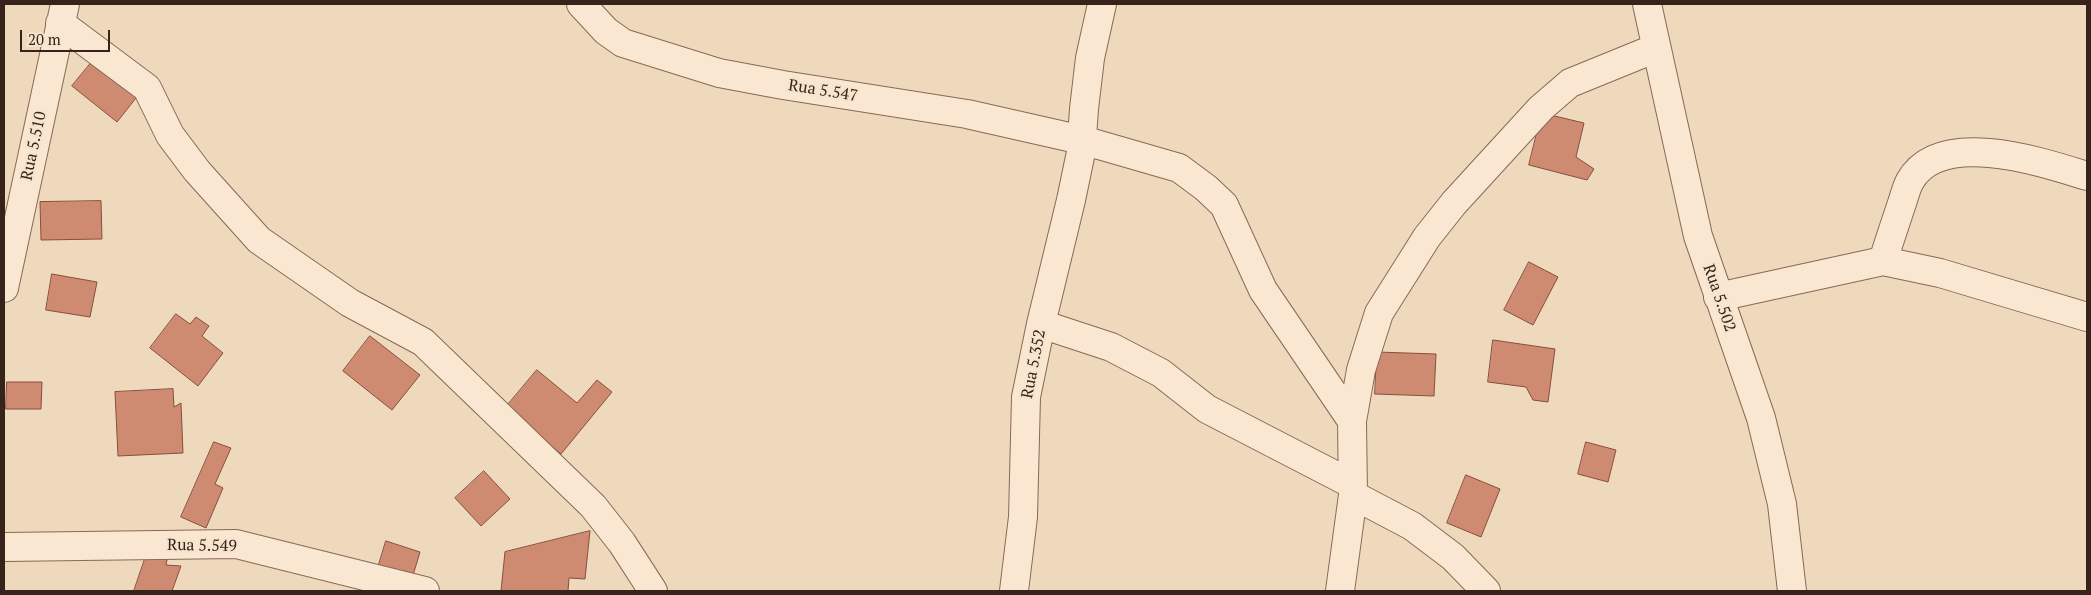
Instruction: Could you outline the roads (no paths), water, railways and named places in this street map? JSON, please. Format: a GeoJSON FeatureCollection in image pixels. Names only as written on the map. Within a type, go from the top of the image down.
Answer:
{"type":"FeatureCollection","features":[{"type":"Feature","properties":{"kind":"street","name":"Rua 5.547"},"geometry":{"type":"LineString","coordinates":[[581,4],[606,31],[623,43],[719,73],[967,114],[1082,140],[1179,168],[1206,188],[1224,205],[1264,290],[1352,421]]}},
{"type":"Feature","properties":{"kind":"street","name":"Rua 5.352"},"geometry":{"type":"LineString","coordinates":[[1014,591],[1023,517],[1026,397],[1041,324],[1071,200],[1082,140],[1090,58],[1102,4]]}},
{"type":"Feature","properties":{"kind":"street","name":"Rua 5.502"},"geometry":{"type":"LineString","coordinates":[[1647,4],[1698,236],[1761,418],[1782,504],[1792,591]]}},
{"type":"Feature","properties":{"kind":"street"},"geometry":{"type":"LineString","coordinates":[[63,13],[147,88],[170,135],[197,171],[259,240],[350,303],[423,342],[593,506],[622,544],[653,591]]}},
{"type":"Feature","properties":{"kind":"street","name":"Rua 5.510"},"geometry":{"type":"LineString","coordinates":[[4,288],[63,13]]}},
{"type":"Feature","properties":{"kind":"street"},"geometry":{"type":"LineString","coordinates":[[1340,591],[1353,489],[1352,421],[1361,370],[1379,313],[1427,237],[1454,203],[1541,108],[1570,83],[1656,48]]}},
{"type":"Feature","properties":{"kind":"street"},"geometry":{"type":"LineString","coordinates":[[1883,260],[1910,182],[1921,168],[1934,158],[1967,153],[1999,153],[2087,176]]}},
{"type":"Feature","properties":{"kind":"street"},"geometry":{"type":"LineString","coordinates":[[1718,297],[1883,260],[1940,273],[2087,318]]}},
{"type":"Feature","properties":{"kind":"street"},"geometry":{"type":"LineString","coordinates":[[1041,324],[1120,351],[1161,373],[1208,409],[1353,489],[1412,526],[1453,557],[1486,591]]}},
{"type":"Feature","properties":{"kind":"street","name":"Rua 5.549"},"geometry":{"type":"LineString","coordinates":[[4,548],[236,544],[426,591]]}}]}
